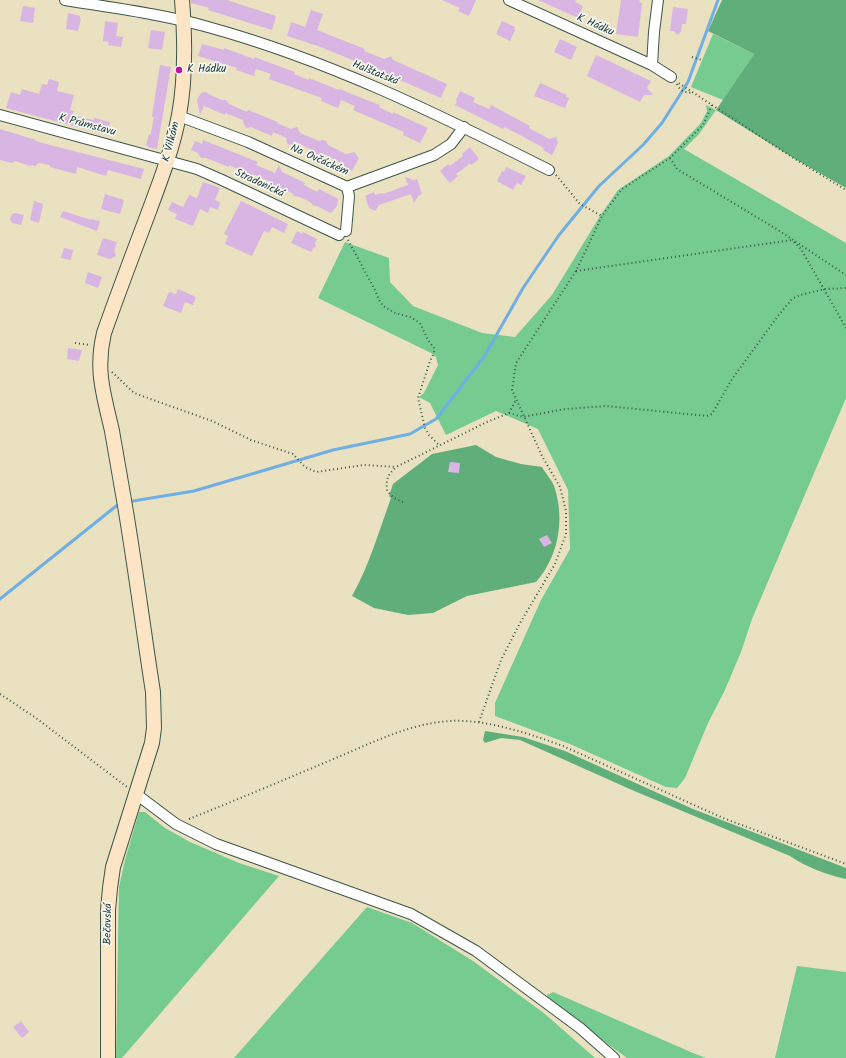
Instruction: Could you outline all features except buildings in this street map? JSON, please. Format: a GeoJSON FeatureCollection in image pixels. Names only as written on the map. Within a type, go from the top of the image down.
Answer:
{"type":"FeatureCollection","features":[{"type":"Feature","properties":{"kind":"street","name":"Halštatská"},"geometry":{"type":"LineString","coordinates":[[65,0],[184,21],[225,32],[284,51],[383,89],[464,127],[549,170]]}},
{"type":"Feature","properties":{"kind":"street","name":"K Vilkám"},"geometry":{"type":"LineString","coordinates":[[125,502],[112,431],[102,388],[99,365],[101,347],[104,333],[168,160],[174,138],[179,116],[184,72],[185,50],[182,0]]}},
{"type":"Feature","properties":{"kind":"street","name":"K Hádku"},"geometry":{"type":"LineString","coordinates":[[509,0],[652,65],[670,77]]}},
{"type":"Feature","properties":{"kind":"street"},"geometry":{"type":"LineString","coordinates":[[652,65],[658,0]]}},
{"type":"Feature","properties":{"kind":"street","name":"K Průmstavu"},"geometry":{"type":"LineString","coordinates":[[0,115],[168,160]]}},
{"type":"Feature","properties":{"kind":"street","name":"Na Ovčáckém"},"geometry":{"type":"LineString","coordinates":[[179,116],[248,142],[347,187],[434,156],[451,144],[464,127]]}},
{"type":"Feature","properties":{"kind":"street","name":"Stradonická"},"geometry":{"type":"LineString","coordinates":[[168,160],[197,169],[343,234]]}},
{"type":"Feature","properties":{"kind":"street"},"geometry":{"type":"LineString","coordinates":[[343,234],[349,196],[347,187]]}},
{"type":"Feature","properties":{"kind":"street","name":"Bečovská"},"geometry":{"type":"LineString","coordinates":[[108,1058],[108,910],[110,888],[115,857],[152,743],[154,710],[153,692],[125,502]]}},
{"type":"Feature","properties":{"kind":"street"},"geometry":{"type":"LineString","coordinates":[[136,794],[176,824],[216,844],[411,914],[476,951],[580,1028],[614,1058]]}},
{"type":"Feature","properties":{"kind":"path"},"geometry":{"type":"LineString","coordinates":[[692,57],[702,60]]}},
{"type":"Feature","properties":{"kind":"path"},"geometry":{"type":"LineString","coordinates":[[670,77],[712,106],[846,190]]}},
{"type":"Feature","properties":{"kind":"path"},"geometry":{"type":"LineString","coordinates":[[679,89],[685,92],[693,93]]}},
{"type":"Feature","properties":{"kind":"path"},"geometry":{"type":"LineString","coordinates":[[478,722],[501,660],[520,623],[555,564],[566,534],[566,511],[560,487],[542,456],[512,390],[516,363],[576,271],[602,216],[622,189],[670,158],[703,125],[712,106]]}},
{"type":"Feature","properties":{"kind":"path"},"geometry":{"type":"LineString","coordinates":[[670,158],[677,169],[846,275]]}},
{"type":"Feature","properties":{"kind":"path"},"geometry":{"type":"LineString","coordinates":[[549,170],[557,175],[580,204],[602,216]]}},
{"type":"Feature","properties":{"kind":"path"},"geometry":{"type":"LineString","coordinates":[[343,234],[375,290],[378,300],[383,306],[395,313],[410,317],[420,323],[428,340],[434,348],[434,353],[418,398],[425,428],[429,435],[439,445]]}},
{"type":"Feature","properties":{"kind":"path"},"geometry":{"type":"LineString","coordinates":[[576,271],[792,240]]}},
{"type":"Feature","properties":{"kind":"path"},"geometry":{"type":"LineString","coordinates":[[792,240],[801,249],[846,328]]}},
{"type":"Feature","properties":{"kind":"path"},"geometry":{"type":"LineString","coordinates":[[403,502],[394,498],[387,491],[386,481],[389,474],[396,467],[487,422],[509,413],[523,417],[566,409],[606,406],[707,416],[712,414],[732,380],[792,299],[800,295],[825,289],[846,288]]}},
{"type":"Feature","properties":{"kind":"path"},"geometry":{"type":"LineString","coordinates":[[75,343],[101,347]]}},
{"type":"Feature","properties":{"kind":"path"},"geometry":{"type":"LineString","coordinates":[[99,365],[112,371],[134,393],[212,421],[251,440],[293,454],[303,465],[316,472],[364,465],[396,467]]}},
{"type":"Feature","properties":{"kind":"path"},"geometry":{"type":"LineString","coordinates":[[509,413],[516,400]]}},
{"type":"Feature","properties":{"kind":"path"},"geometry":{"type":"LineString","coordinates":[[0,694],[36,718],[136,794]]}},
{"type":"Feature","properties":{"kind":"path"},"geometry":{"type":"LineString","coordinates":[[176,824],[390,736],[425,724],[452,721],[478,722],[536,736],[563,746],[723,818],[846,864]]}},
{"type":"Feature","properties":{"kind":"green space"},"geometry":{"type":"Polygon","coordinates":[[[722,0],[846,0],[846,188],[795,159],[716,110],[754,54],[708,31],[722,0]]]}},
{"type":"Feature","properties":{"kind":"green space"},"geometry":{"type":"Polygon","coordinates":[[[713,34],[754,54],[723,100],[691,87],[713,34]]]}},
{"type":"Feature","properties":{"kind":"green space"},"geometry":{"type":"Polygon","coordinates":[[[706,105],[716,110],[699,134],[684,149],[846,243],[846,398],[752,619],[741,652],[724,692],[708,723],[685,778],[677,788],[666,787],[570,744],[495,716],[495,703],[541,600],[570,549],[568,490],[538,429],[496,411],[446,435],[430,403],[419,397],[424,393],[438,365],[436,357],[431,353],[318,298],[345,242],[389,258],[390,282],[413,306],[482,333],[515,337],[552,295],[600,216],[618,190],[669,156],[701,123],[707,111],[706,105]]]}},
{"type":"Feature","properties":{"kind":"green space"},"geometry":{"type":"Polygon","coordinates":[[[476,445],[496,457],[521,464],[542,467],[554,486],[558,501],[559,514],[558,538],[550,561],[536,582],[467,596],[433,613],[408,615],[374,608],[352,596],[364,573],[391,498],[389,496],[393,484],[432,454],[476,445]]]}},
{"type":"Feature","properties":{"kind":"green space"},"geometry":{"type":"Polygon","coordinates":[[[485,731],[523,737],[565,751],[693,809],[846,868],[846,879],[817,870],[790,856],[632,790],[520,740],[501,738],[485,743],[483,740],[485,731]]]}},
{"type":"Feature","properties":{"kind":"green space"},"geometry":{"type":"Polygon","coordinates":[[[139,812],[145,812],[165,828],[190,842],[239,863],[279,876],[122,1058],[116,1058],[119,887],[139,812]]]}},
{"type":"Feature","properties":{"kind":"green space"},"geometry":{"type":"Polygon","coordinates":[[[367,907],[412,923],[473,961],[545,1014],[595,1058],[234,1058],[367,907]]]}},
{"type":"Feature","properties":{"kind":"green space"},"geometry":{"type":"Polygon","coordinates":[[[797,966],[846,972],[846,1058],[775,1058],[797,966]]]}},
{"type":"Feature","properties":{"kind":"green space"},"geometry":{"type":"Polygon","coordinates":[[[553,992],[706,1058],[627,1058],[546,999],[547,995],[553,992]]]}},
{"type":"Feature","properties":{"kind":"waterway"},"geometry":{"type":"LineString","coordinates":[[127,502],[194,491],[333,450],[410,434],[436,419],[484,357],[523,288],[559,235],[599,186],[643,145],[662,123],[688,82],[718,0]]}},
{"type":"Feature","properties":{"kind":"waterway"},"geometry":{"type":"LineString","coordinates":[[0,599],[120,503]]}},
{"type":"Feature","properties":{"kind":"place","name":"K Hádku"},"geometry":{"type":"Point","coordinates":[179,70]}}]}
